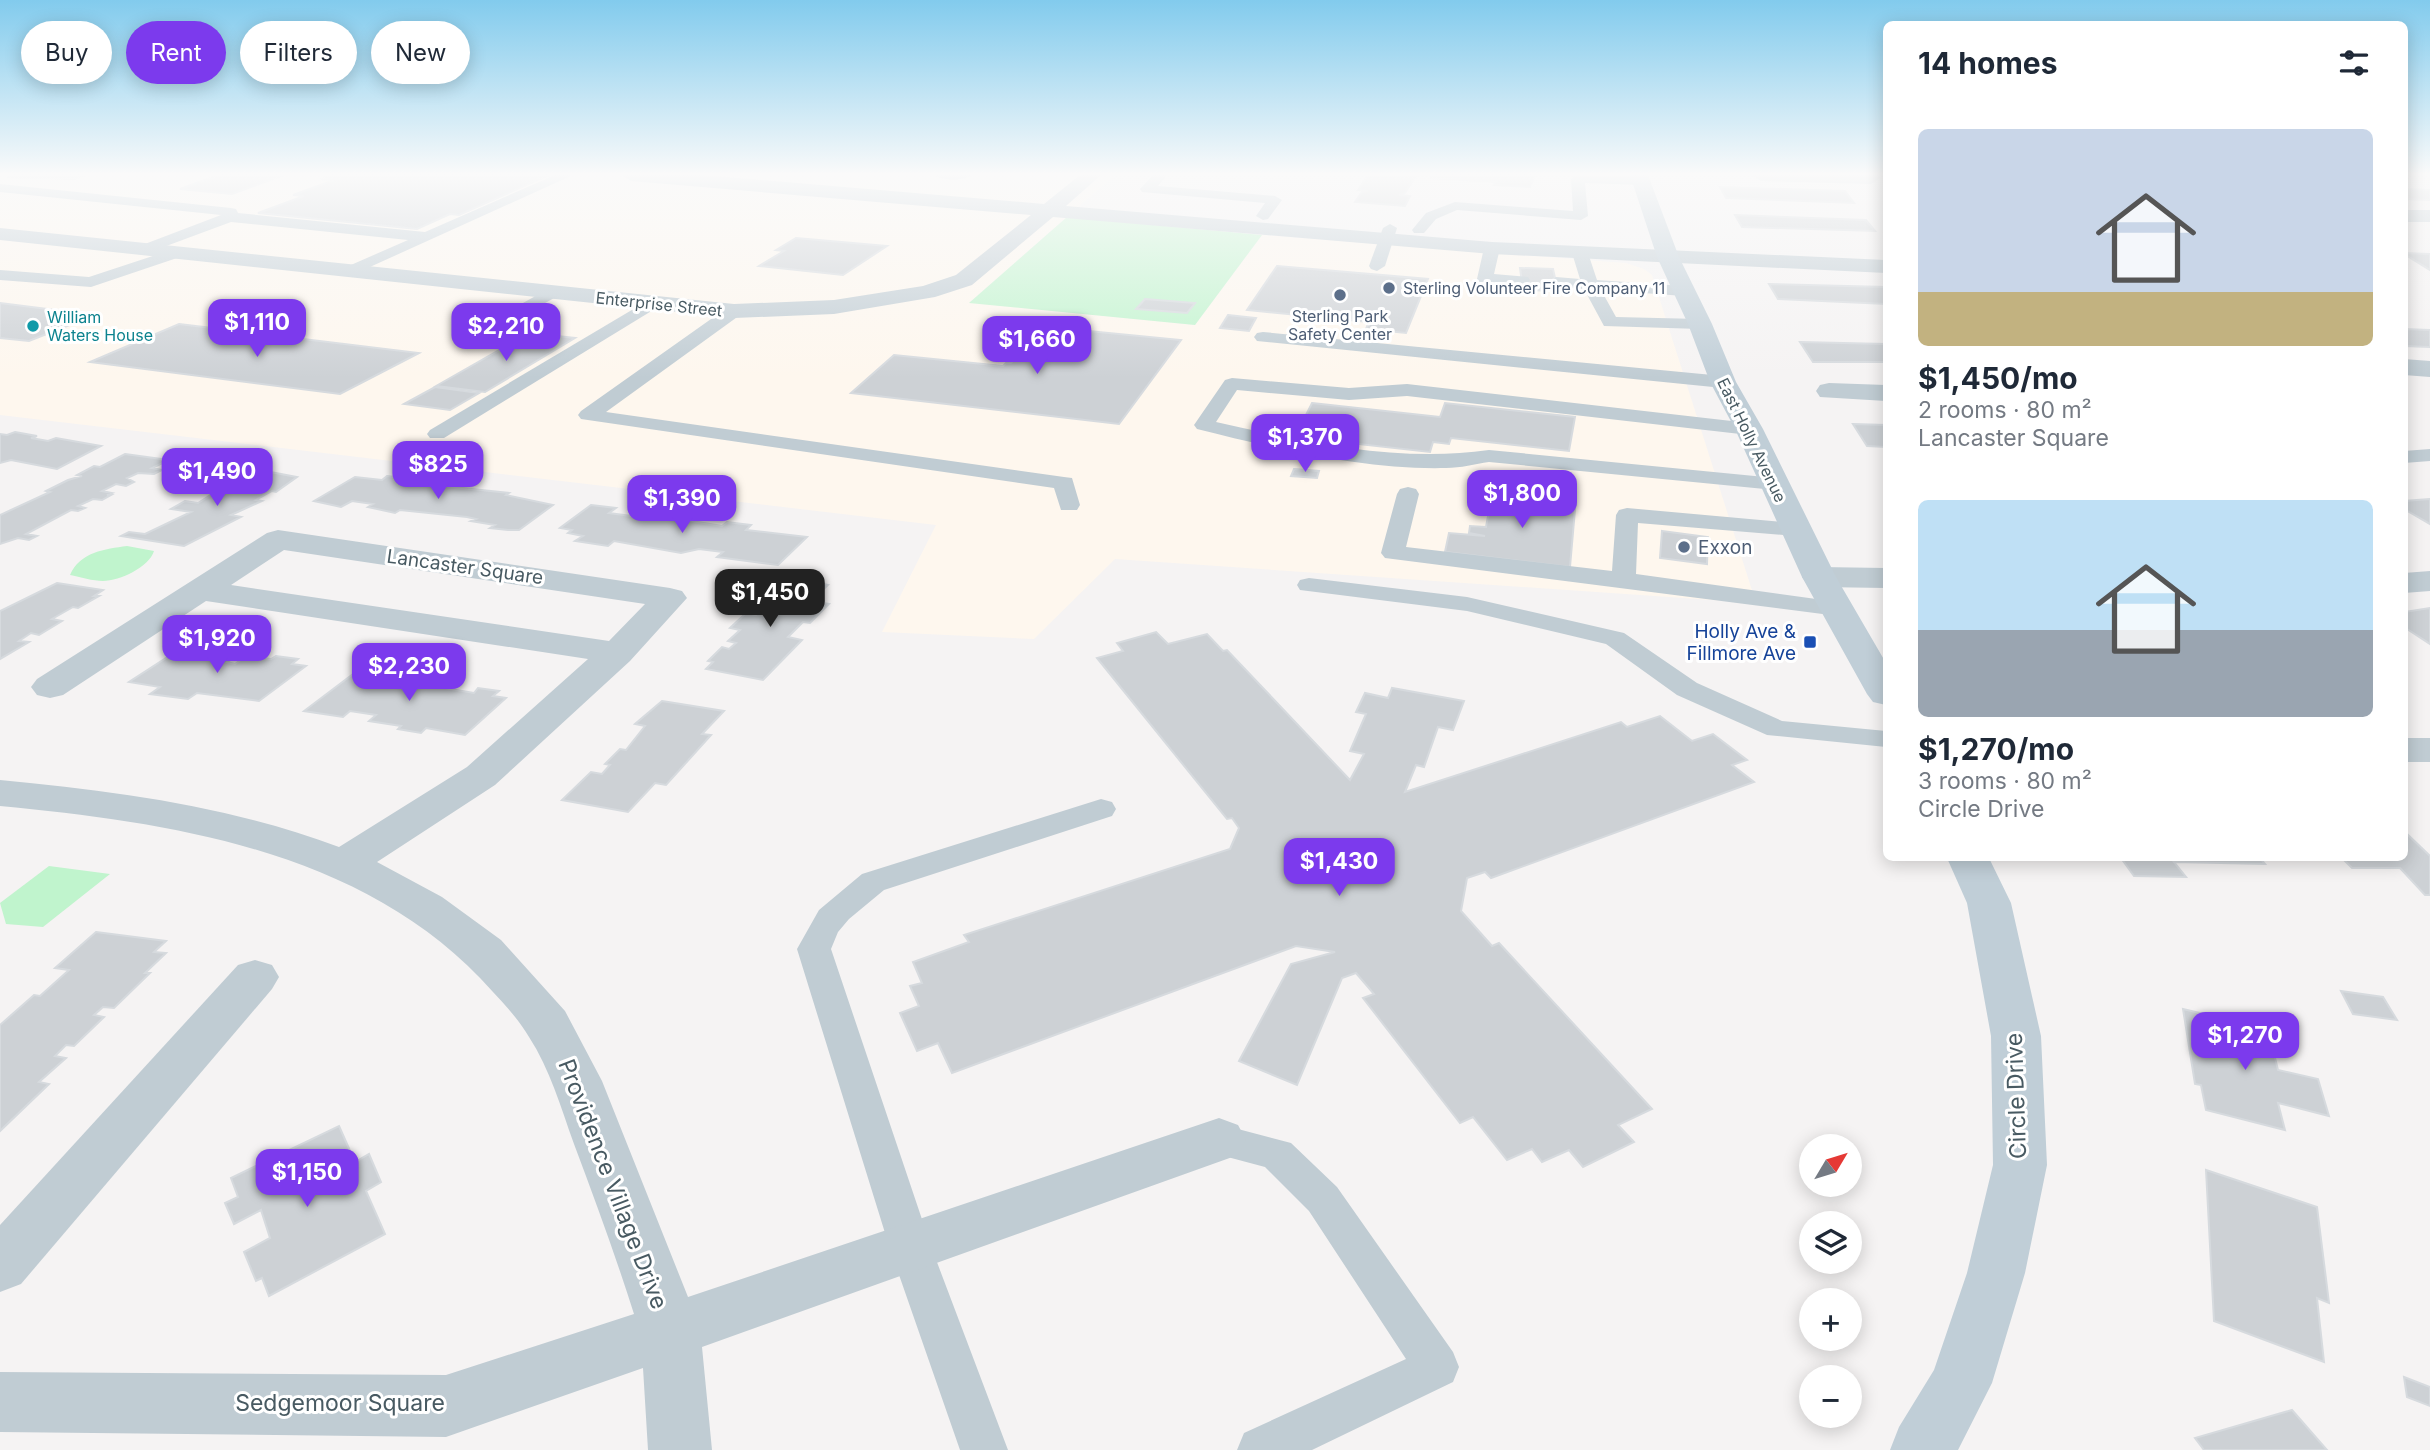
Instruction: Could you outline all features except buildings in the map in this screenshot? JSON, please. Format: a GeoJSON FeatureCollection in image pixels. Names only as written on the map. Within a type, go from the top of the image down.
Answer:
{"type":"FeatureCollection","features":[{"type":"Feature","properties":{"kind":"street","name":"Enterprise Street"},"geometry":{"type":"LineString","coordinates":[[77,243],[734,311],[775,322],[846,325],[885,321],[930,310],[947,302],[961,290],[964,280],[1010,243]]}},
{"type":"Feature","properties":{"kind":"street"},"geometry":{"type":"LineString","coordinates":[[1455,243],[1492,248],[1580,253],[1667,251],[1883,254]]}},
{"type":"Feature","properties":{"kind":"street"},"geometry":{"type":"LineString","coordinates":[[1569,243],[1883,267]]}},
{"type":"Feature","properties":{"kind":"street","name":"East Holly Avenue"},"geometry":{"type":"LineString","coordinates":[[1664,243],[1723,382],[1749,429],[1819,577],[1883,689]]}},
{"type":"Feature","properties":{"kind":"street"},"geometry":{"type":"LineString","coordinates":[[2408,367],[2430,369]]}},
{"type":"Feature","properties":{"kind":"street"},"geometry":{"type":"LineString","coordinates":[[1829,391],[1883,393]]}},
{"type":"Feature","properties":{"kind":"street","name":"Lancaster Square"},"geometry":{"type":"LineString","coordinates":[[50,687],[278,540],[670,598],[617,653],[481,776],[342,865]]}},
{"type":"Feature","properties":{"kind":"street"},"geometry":{"type":"LineString","coordinates":[[1819,577],[1883,578]]}},
{"type":"Feature","properties":{"kind":"street"},"geometry":{"type":"LineString","coordinates":[[2408,583],[2430,581]]}},
{"type":"Feature","properties":{"kind":"street"},"geometry":{"type":"LineString","coordinates":[[198,590],[617,653]]}},
{"type":"Feature","properties":{"kind":"street"},"geometry":{"type":"LineString","coordinates":[[2408,750],[2430,750]]}},
{"type":"Feature","properties":{"kind":"street","name":"Providence Village Drive"},"geometry":{"type":"LineString","coordinates":[[0,793],[104,802],[200,818],[272,838],[386,885],[436,913],[487,954],[536,1007],[570,1065],[630,1216],[669,1331],[680,1450]]}},
{"type":"Feature","properties":{"kind":"street","name":"Circle Drive"},"geometry":{"type":"LineString","coordinates":[[1922,1450],[1961,1383],[1996,1273],[2020,1165],[2016,1036],[1989,903],[1969,861]]}},
{"type":"Feature","properties":{"kind":"street"},"geometry":{"type":"LineString","coordinates":[[0,1266],[255,977]]}},
{"type":"Feature","properties":{"kind":"street","name":"Providence Village Drive"},"geometry":{"type":"LineString","coordinates":[[669,1331],[1219,1140]]}},
{"type":"Feature","properties":{"kind":"street","name":"Sedgemoor Square"},"geometry":{"type":"LineString","coordinates":[[0,1402],[446,1406],[669,1331]]}},
{"type":"Feature","properties":{"kind":"lane"},"geometry":{"type":"LineString","coordinates":[[142,250],[162,243]]}},
{"type":"Feature","properties":{"kind":"lane"},"geometry":{"type":"LineString","coordinates":[[350,271],[413,243]]}},
{"type":"Feature","properties":{"kind":"lane"},"geometry":{"type":"LineString","coordinates":[[1377,266],[1384,243]]}},
{"type":"Feature","properties":{"kind":"lane"},"geometry":{"type":"LineString","coordinates":[[1492,248],[1485,279],[1522,280]]}},
{"type":"Feature","properties":{"kind":"lane"},"geometry":{"type":"LineString","coordinates":[[0,275],[91,282],[176,253]]}},
{"type":"Feature","properties":{"kind":"lane"},"geometry":{"type":"LineString","coordinates":[[1580,253],[1590,284],[1610,322],[1700,324]]}},
{"type":"Feature","properties":{"kind":"lane"},"geometry":{"type":"LineString","coordinates":[[1556,282],[1684,291]]}},
{"type":"Feature","properties":{"kind":"lane"},"geometry":{"type":"LineString","coordinates":[[503,318],[550,293]]}},
{"type":"Feature","properties":{"kind":"lane"},"geometry":{"type":"LineString","coordinates":[[437,434],[652,303]]}},
{"type":"Feature","properties":{"kind":"lane"},"geometry":{"type":"LineString","coordinates":[[734,311],[588,415],[1064,483],[1069,505]]}},
{"type":"Feature","properties":{"kind":"lane"},"geometry":{"type":"LineString","coordinates":[[1263,337],[1723,382]]}},
{"type":"Feature","properties":{"kind":"lane"},"geometry":{"type":"LineString","coordinates":[[1749,429],[1407,390],[1349,394],[1232,384],[1205,425],[1276,441],[1443,463],[1489,456],[1775,484]]}},
{"type":"Feature","properties":{"kind":"lane"},"geometry":{"type":"LineString","coordinates":[[2408,457],[2430,455]]}},
{"type":"Feature","properties":{"kind":"lane"},"geometry":{"type":"LineString","coordinates":[[1408,494],[1393,553],[1838,609]]}},
{"type":"Feature","properties":{"kind":"lane"},"geometry":{"type":"LineString","coordinates":[[1624,580],[1627,515],[1797,529]]}},
{"type":"Feature","properties":{"kind":"lane"},"geometry":{"type":"LineString","coordinates":[[1309,585],[1467,604],[1615,638],[1687,689],[1776,729],[1883,739]]}},
{"type":"Feature","properties":{"kind":"lane"},"geometry":{"type":"LineString","coordinates":[[985,1450],[911,1249],[814,949],[822,926],[843,904],[873,882],[1101,809]]}},
{"type":"Feature","properties":{"kind":"lane"},"geometry":{"type":"LineString","coordinates":[[1219,1140],[1277,1154],[1323,1199],[1437,1367],[1261,1450]]}},
{"type":"Feature","properties":{"kind":"shaded area"},"geometry":{"type":"Polygon","coordinates":[[[0,243],[1038,243],[970,302],[1195,325],[1256,243],[1362,243],[1626,263],[1652,275],[1756,603],[1115,559],[1034,639],[882,632],[936,525],[0,415],[0,243]]]}},
{"type":"Feature","properties":{"kind":"green space"},"geometry":{"type":"Polygon","coordinates":[[[1038,243],[1256,243],[1195,325],[969,303],[1038,243]]]}},
{"type":"Feature","properties":{"kind":"green space"},"geometry":{"type":"Polygon","coordinates":[[[127,546],[154,551],[140,568],[117,579],[99,581],[70,575],[80,561],[94,553],[127,546]]]}},
{"type":"Feature","properties":{"kind":"green space"},"geometry":{"type":"Polygon","coordinates":[[[49,866],[110,874],[43,927],[6,924],[0,903],[49,866]]]}},
{"type":"Feature","properties":{"kind":"place","name":"Sterling Volunteer Fire Company 11"},"geometry":{"type":"Point","coordinates":[1389,288]}},
{"type":"Feature","properties":{"kind":"place","name":"Sterling Park Safety Center"},"geometry":{"type":"Point","coordinates":[1340,295]}},
{"type":"Feature","properties":{"kind":"place","name":"William Waters House"},"geometry":{"type":"Point","coordinates":[33,326]}},
{"type":"Feature","properties":{"kind":"place","name":"Exxon"},"geometry":{"type":"Point","coordinates":[1684,547]}},
{"type":"Feature","properties":{"kind":"place","name":"Holly Ave & Fillmore Ave"},"geometry":{"type":"Point","coordinates":[1810,642]}}]}
